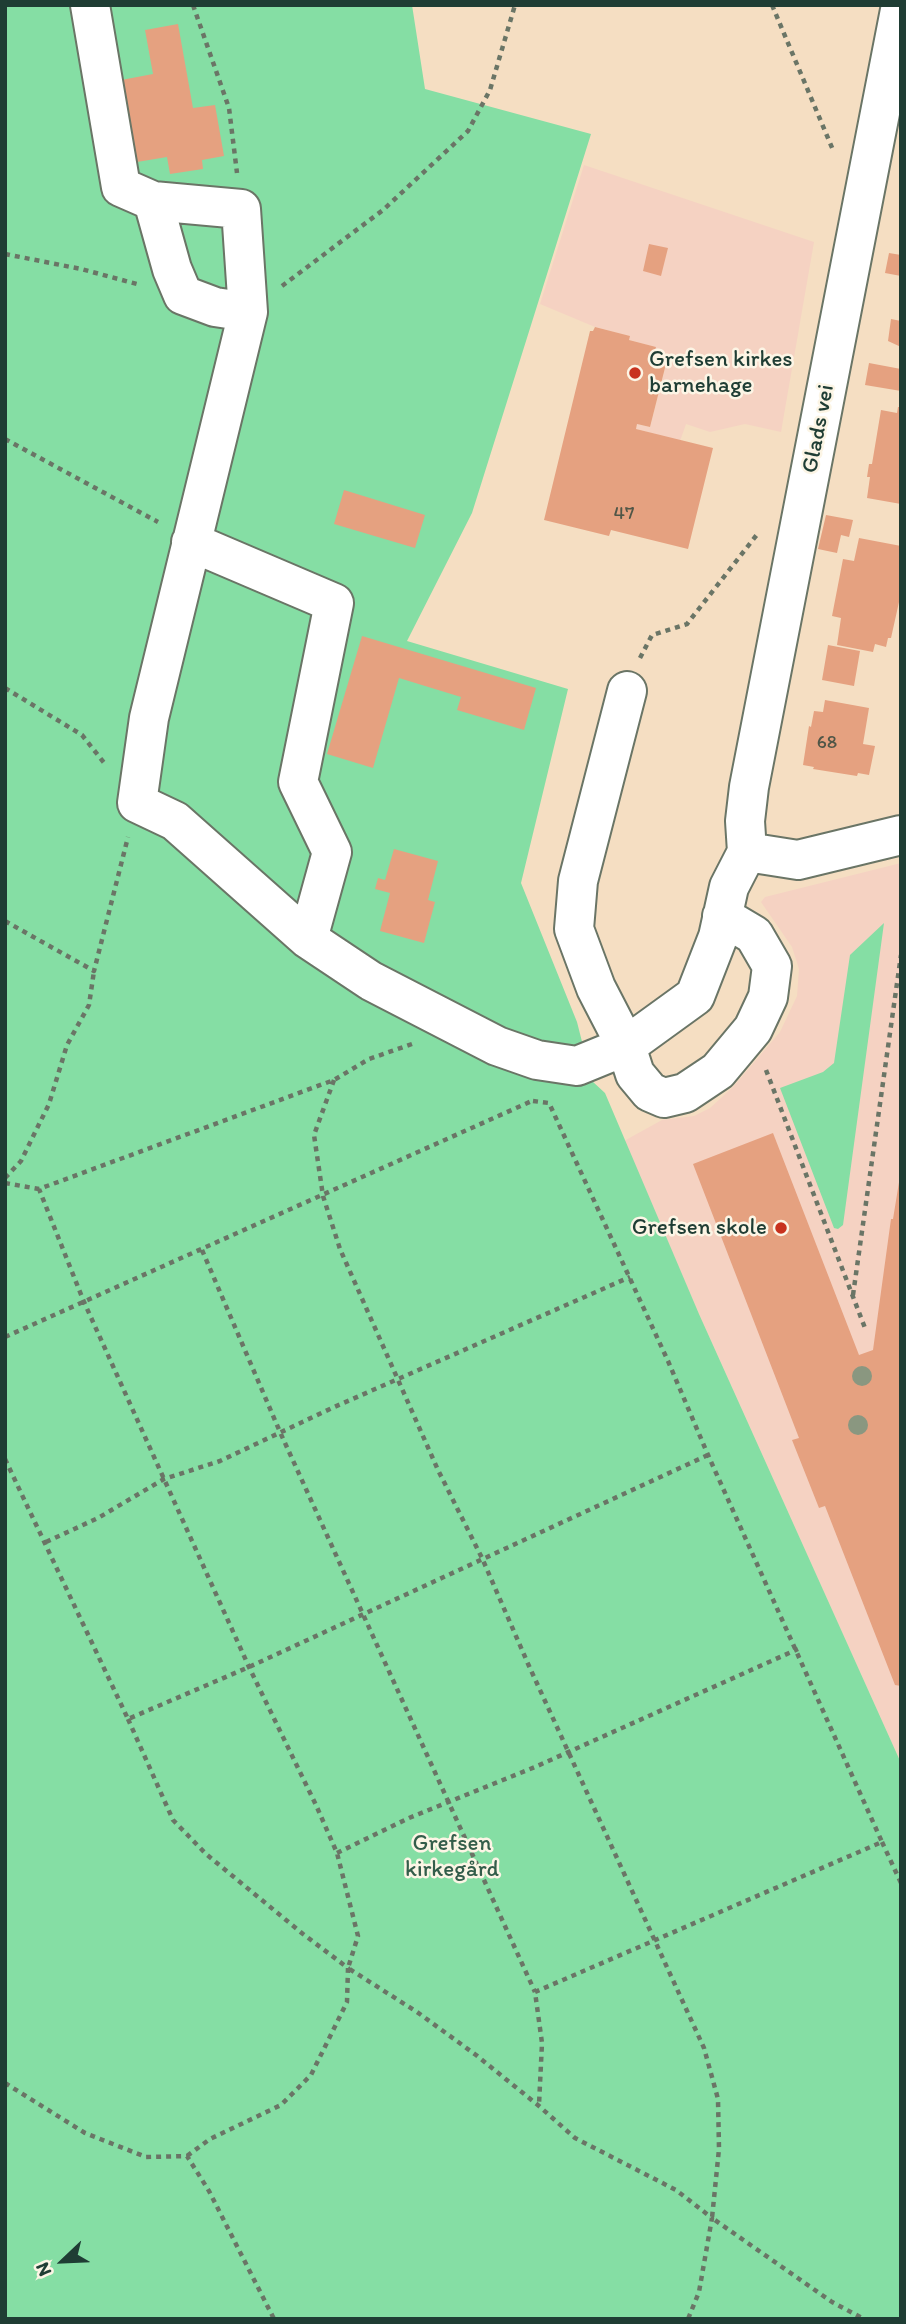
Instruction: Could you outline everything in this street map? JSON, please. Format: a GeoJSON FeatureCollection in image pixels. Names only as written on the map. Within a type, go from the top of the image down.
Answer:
{"type":"FeatureCollection","features":[{"type":"Feature","properties":{"kind":"street"},"geometry":{"type":"LineString","coordinates":[[90,5],[121,187],[153,201],[241,209],[248,312],[149,718],[137,803],[175,821],[308,939],[371,981],[497,1046],[537,1060],[577,1066],[626,1046],[695,996],[718,937],[729,887],[747,852],[798,860],[901,835]]}},
{"type":"Feature","properties":{"kind":"street","name":"Glads vei"},"geometry":{"type":"LineString","coordinates":[[747,852],[745,821],[749,787],[901,5]]}},
{"type":"Feature","properties":{"kind":"street"},"geometry":{"type":"LineString","coordinates":[[153,201],[172,269],[183,295],[215,307],[248,312]]}},
{"type":"Feature","properties":{"kind":"street"},"geometry":{"type":"LineString","coordinates":[[191,542],[334,603],[298,782],[332,852],[308,939]]}},
{"type":"Feature","properties":{"kind":"street"},"geometry":{"type":"LineString","coordinates":[[627,691],[578,881],[574,929],[596,988],[626,1046],[635,1074],[650,1092],[664,1098],[685,1093],[718,1071],[753,1029],[768,998],[772,966],[754,935],[722,916]]}},
{"type":"Feature","properties":{"kind":"path"},"geometry":{"type":"LineString","coordinates":[[193,5],[229,108],[241,209]]}},
{"type":"Feature","properties":{"kind":"path"},"geometry":{"type":"LineString","coordinates":[[248,312],[383,211],[468,131],[490,90],[515,5]]}},
{"type":"Feature","properties":{"kind":"path"},"geometry":{"type":"LineString","coordinates":[[772,5],[835,153]]}},
{"type":"Feature","properties":{"kind":"path"},"geometry":{"type":"LineString","coordinates":[[5,254],[183,295]]}},
{"type":"Feature","properties":{"kind":"path"},"geometry":{"type":"LineString","coordinates":[[5,439],[142,512],[191,542]]}},
{"type":"Feature","properties":{"kind":"path"},"geometry":{"type":"LineString","coordinates":[[627,691],[639,674],[640,656],[652,635],[687,624],[762,528],[779,520],[802,522]]}},
{"type":"Feature","properties":{"kind":"path"},"geometry":{"type":"LineString","coordinates":[[5,688],[82,735],[137,803],[94,971],[89,1005],[67,1045],[49,1104],[21,1161],[5,1181],[39,1189],[334,1080],[369,1059],[417,1042]]}},
{"type":"Feature","properties":{"kind":"path"},"geometry":{"type":"LineString","coordinates":[[5,921],[94,971]]}},
{"type":"Feature","properties":{"kind":"path"},"geometry":{"type":"LineString","coordinates":[[853,1294],[901,955]]}},
{"type":"Feature","properties":{"kind":"path"},"geometry":{"type":"LineString","coordinates":[[763,1061],[865,1328]]}},
{"type":"Feature","properties":{"kind":"path"},"geometry":{"type":"LineString","coordinates":[[533,1101],[552,1062]]}},
{"type":"Feature","properties":{"kind":"path"},"geometry":{"type":"LineString","coordinates":[[334,1080],[314,1136],[323,1196],[340,1249],[438,1470],[482,1559],[704,2048],[718,2099],[719,2148],[712,2218],[699,2292],[688,2319]]}},
{"type":"Feature","properties":{"kind":"path"},"geometry":{"type":"LineString","coordinates":[[5,1336],[533,1101],[549,1103],[798,1649],[901,1883]]}},
{"type":"Feature","properties":{"kind":"path"},"geometry":{"type":"LineString","coordinates":[[5,2083],[85,2133],[146,2157],[187,2156],[210,2139],[281,2105],[311,2075],[347,2002],[348,1968],[358,1936],[337,1853],[249,1667],[84,1302],[39,1189]]}},
{"type":"Feature","properties":{"kind":"path"},"geometry":{"type":"LineString","coordinates":[[202,1250],[280,1432],[535,1992],[542,2043],[539,2106]]}},
{"type":"Feature","properties":{"kind":"path"},"geometry":{"type":"LineString","coordinates":[[46,1542],[98,1518],[164,1479],[220,1461],[630,1277]]}},
{"type":"Feature","properties":{"kind":"path"},"geometry":{"type":"LineString","coordinates":[[128,1718],[249,1667],[708,1455]]}},
{"type":"Feature","properties":{"kind":"path"},"geometry":{"type":"LineString","coordinates":[[5,1459],[173,1819],[206,1854],[303,1934],[348,1968],[417,2012],[539,2106],[575,2138],[676,2190],[832,2302],[864,2319]]}},
{"type":"Feature","properties":{"kind":"path"},"geometry":{"type":"LineString","coordinates":[[337,1853],[409,1818],[569,1752],[798,1649]]}},
{"type":"Feature","properties":{"kind":"path"},"geometry":{"type":"LineString","coordinates":[[535,1992],[882,1842]]}},
{"type":"Feature","properties":{"kind":"path"},"geometry":{"type":"LineString","coordinates":[[187,2156],[209,2191],[274,2319]]}},
{"type":"Feature","properties":{"kind":"shaded area"},"geometry":{"type":"Polygon","coordinates":[[[584,165],[814,242],[781,432],[745,424],[710,432],[686,424],[680,441],[636,429],[637,424],[650,427],[666,365],[652,361],[655,347],[629,340],[629,336],[595,327],[540,304],[584,165]]]}},
{"type":"Feature","properties":{"kind":"shaded area","name":"Grefsen skole"},"geometry":{"type":"Polygon","coordinates":[[[901,863],[901,1763],[624,1141],[662,1120],[694,1116],[710,1108],[733,1087],[780,1032],[797,996],[799,969],[792,947],[761,902],[765,897],[901,863]]]}},
{"type":"Feature","properties":{"kind":"green space","name":"Grefsen kirkegård"},"geometry":{"type":"Polygon","coordinates":[[[5,5],[412,5],[425,89],[591,134],[472,513],[407,641],[568,689],[521,883],[577,1022],[592,1081],[605,1093],[699,1314],[901,1763],[901,2319],[5,2319],[5,5]]]}},
{"type":"Feature","properties":{"kind":"green space"},"geometry":{"type":"Polygon","coordinates":[[[884,923],[843,1225],[838,1229],[834,1228],[780,1088],[823,1072],[834,1063],[850,955],[884,923]]]}},
{"type":"Feature","properties":{"kind":"building"},"geometry":{"type":"Polygon","coordinates":[[[178,24],[193,108],[215,105],[224,156],[202,160],[203,169],[170,174],[167,157],[131,163],[116,81],[153,74],[145,30],[178,24]]]}},
{"type":"Feature","properties":{"kind":"building"},"geometry":{"type":"Polygon","coordinates":[[[649,244],[668,248],[661,276],[643,271],[649,244]]]}},
{"type":"Feature","properties":{"kind":"building"},"geometry":{"type":"Polygon","coordinates":[[[889,253],[901,255],[901,276],[885,273],[889,253]]]}},
{"type":"Feature","properties":{"kind":"building"},"geometry":{"type":"Polygon","coordinates":[[[891,319],[901,321],[901,347],[888,341],[891,319]]]}},
{"type":"Feature","properties":{"kind":"building"},"geometry":{"type":"Polygon","coordinates":[[[595,327],[630,336],[629,340],[656,347],[652,361],[666,364],[650,427],[637,424],[636,429],[713,448],[688,549],[611,530],[609,536],[544,520],[590,331],[595,327]]]}},
{"type":"Feature","properties":{"kind":"building"},"geometry":{"type":"Polygon","coordinates":[[[869,363],[901,369],[901,391],[865,385],[869,363]]]}},
{"type":"Feature","properties":{"kind":"building"},"geometry":{"type":"Polygon","coordinates":[[[898,407],[901,407],[901,504],[867,498],[869,464],[872,464],[881,410],[897,413],[898,407]]]}},
{"type":"Feature","properties":{"kind":"building"},"geometry":{"type":"Polygon","coordinates":[[[344,490],[425,515],[415,548],[334,524],[344,490]]]}},
{"type":"Feature","properties":{"kind":"building"},"geometry":{"type":"Polygon","coordinates":[[[826,515],[853,520],[849,537],[841,535],[837,553],[818,549],[826,515]]]}},
{"type":"Feature","properties":{"kind":"building"},"geometry":{"type":"Polygon","coordinates":[[[859,538],[901,546],[901,602],[886,647],[875,644],[873,652],[837,645],[841,618],[832,616],[843,559],[854,561],[859,538]]]}},
{"type":"Feature","properties":{"kind":"building"},"geometry":{"type":"Polygon","coordinates":[[[362,636],[536,688],[524,730],[457,710],[461,697],[399,678],[373,768],[327,754],[362,636]]]}},
{"type":"Feature","properties":{"kind":"building"},"geometry":{"type":"Polygon","coordinates":[[[828,645],[860,651],[854,686],[822,680],[828,645]]]}},
{"type":"Feature","properties":{"kind":"building"},"geometry":{"type":"Polygon","coordinates":[[[825,700],[869,708],[863,744],[875,746],[869,775],[858,773],[857,776],[803,765],[814,711],[823,712],[825,700]]]}},
{"type":"Feature","properties":{"kind":"building"},"geometry":{"type":"Polygon","coordinates":[[[394,849],[438,861],[428,900],[435,902],[424,943],[380,931],[390,893],[375,889],[378,878],[385,880],[394,849]]]}},
{"type":"Feature","properties":{"kind":"building"},"geometry":{"type":"Polygon","coordinates":[[[773,1133],[859,1355],[873,1350],[891,1219],[901,1170],[901,1686],[895,1685],[825,1506],[819,1508],[792,1440],[799,1438],[693,1164],[773,1133]]]}},
{"type":"Feature","properties":{"kind":"place","name":"Grefsen kirkes barnehage"},"geometry":{"type":"Point","coordinates":[635,373]}},
{"type":"Feature","properties":{"kind":"place","name":"Grefsen skole"},"geometry":{"type":"Point","coordinates":[781,1228]}}]}
